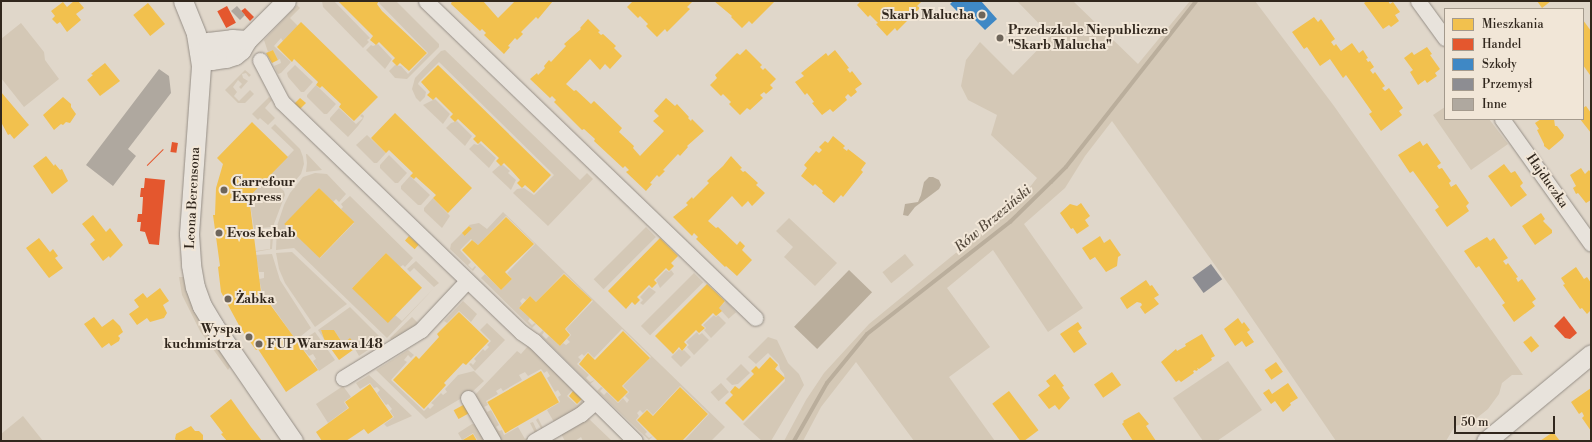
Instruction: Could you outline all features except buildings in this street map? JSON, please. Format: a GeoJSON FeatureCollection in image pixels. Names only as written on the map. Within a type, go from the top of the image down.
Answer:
{"type":"FeatureCollection","features":[{"type":"Feature","properties":{"kind":"street","name":"Leona Berensona"},"geometry":{"type":"LineString","coordinates":[[183,1],[193,23],[201,66],[198,131],[189,234],[191,265],[195,287],[202,306],[214,326],[293,441]]}},
{"type":"Feature","properties":{"kind":"street"},"geometry":{"type":"LineString","coordinates":[[199,51],[211,60],[226,58],[241,50],[247,40],[286,1]]}},
{"type":"Feature","properties":{"kind":"street"},"geometry":{"type":"LineString","coordinates":[[426,1],[754,318]]}},
{"type":"Feature","properties":{"kind":"street"},"geometry":{"type":"LineString","coordinates":[[1418,1],[1444,37]]}},
{"type":"Feature","properties":{"kind":"street"},"geometry":{"type":"LineString","coordinates":[[260,60],[269,89],[467,281],[521,332],[534,341],[635,441]]}},
{"type":"Feature","properties":{"kind":"street","name":"Hajduczka"},"geometry":{"type":"LineString","coordinates":[[1503,120],[1591,244]]}},
{"type":"Feature","properties":{"kind":"street"},"geometry":{"type":"LineString","coordinates":[[343,378],[421,330],[467,281]]}},
{"type":"Feature","properties":{"kind":"street"},"geometry":{"type":"LineString","coordinates":[[1486,441],[1591,354]]}},
{"type":"Feature","properties":{"kind":"street"},"geometry":{"type":"LineString","coordinates":[[468,398],[494,441]]}},
{"type":"Feature","properties":{"kind":"street"},"geometry":{"type":"LineString","coordinates":[[534,441],[580,414],[595,402]]}},
{"type":"Feature","properties":{"kind":"shaded area"},"geometry":{"type":"Polygon","coordinates":[[[322,1],[334,1],[370,38],[367,40],[369,42],[363,48],[323,7],[322,1]]]}},
{"type":"Feature","properties":{"kind":"shaded area"},"geometry":{"type":"Polygon","coordinates":[[[380,1],[396,1],[439,44],[439,47],[407,79],[395,78],[389,71],[395,65],[401,66],[408,74],[428,53],[379,3],[380,1]]]}},
{"type":"Feature","properties":{"kind":"shaded area"},"geometry":{"type":"Polygon","coordinates":[[[1017,1],[1073,1],[1138,64],[1190,1],[1255,1],[1334,106],[1523,375],[1512,375],[1502,383],[1499,394],[1488,409],[1473,421],[1455,426],[1446,441],[1336,441],[1232,289],[1112,121],[1085,156],[1065,188],[1024,224],[1083,308],[1048,332],[993,250],[947,288],[990,347],[949,377],[995,441],[914,441],[856,362],[821,407],[803,441],[784,441],[806,400],[824,373],[869,324],[1018,202],[1037,178],[991,135],[997,115],[968,100],[961,86],[966,60],[980,42],[1013,75],[1051,36],[1017,1]]]}},
{"type":"Feature","properties":{"kind":"shaded area"},"geometry":{"type":"Polygon","coordinates":[[[297,5],[300,8],[290,18],[298,26],[283,41],[281,38],[274,46],[291,62],[281,73],[278,74],[274,66],[281,63],[280,59],[278,60],[273,50],[268,52],[264,40],[297,5]]]}},
{"type":"Feature","properties":{"kind":"shaded area"},"geometry":{"type":"Polygon","coordinates":[[[21,23],[44,52],[45,60],[59,79],[24,107],[1,78],[1,39],[21,23]]]}},
{"type":"Feature","properties":{"kind":"shaded area"},"geometry":{"type":"Polygon","coordinates":[[[378,44],[392,59],[385,69],[366,50],[371,45],[373,46],[378,44]]]}},
{"type":"Feature","properties":{"kind":"shaded area"},"geometry":{"type":"Polygon","coordinates":[[[445,50],[580,180],[587,173],[593,179],[548,226],[513,193],[517,189],[524,188],[534,195],[554,175],[439,62],[418,84],[426,92],[425,97],[420,102],[416,98],[412,89],[415,78],[441,51],[445,50]]]}},
{"type":"Feature","properties":{"kind":"shaded area"},"geometry":{"type":"Polygon","coordinates":[[[295,65],[313,82],[304,92],[301,92],[288,77],[287,73],[295,65]]]}},
{"type":"Feature","properties":{"kind":"shaded area"},"geometry":{"type":"Polygon","coordinates":[[[245,70],[251,75],[249,77],[246,73],[242,74],[243,78],[248,81],[241,89],[239,87],[242,84],[238,80],[233,87],[237,92],[234,96],[239,101],[250,90],[254,94],[245,103],[238,103],[225,90],[245,70]]]}},
{"type":"Feature","properties":{"kind":"shaded area"},"geometry":{"type":"Polygon","coordinates":[[[316,85],[336,104],[327,114],[324,114],[307,97],[316,85]]]}},
{"type":"Feature","properties":{"kind":"shaded area"},"geometry":{"type":"Polygon","coordinates":[[[269,97],[272,100],[265,108],[275,118],[268,125],[260,118],[258,120],[252,114],[269,97]]]}},
{"type":"Feature","properties":{"kind":"shaded area"},"geometry":{"type":"Polygon","coordinates":[[[435,99],[450,114],[443,124],[423,105],[435,99]]]}},
{"type":"Feature","properties":{"kind":"shaded area"},"geometry":{"type":"Polygon","coordinates":[[[339,108],[356,124],[363,118],[360,116],[362,114],[364,116],[363,119],[358,126],[348,137],[330,120],[339,108]]]}},
{"type":"Feature","properties":{"kind":"shaded area"},"geometry":{"type":"Polygon","coordinates":[[[1444,108],[1444,120],[1490,120],[1508,144],[1471,170],[1433,115],[1444,108]]]}},
{"type":"Feature","properties":{"kind":"shaded area"},"geometry":{"type":"Polygon","coordinates":[[[457,121],[472,136],[465,146],[446,128],[451,123],[457,121]]]}},
{"type":"Feature","properties":{"kind":"shaded area"},"geometry":{"type":"Polygon","coordinates":[[[275,124],[300,149],[303,157],[304,164],[301,174],[288,189],[271,174],[294,150],[271,128],[275,124]]]}},
{"type":"Feature","properties":{"kind":"shaded area"},"geometry":{"type":"Polygon","coordinates":[[[367,135],[386,153],[377,163],[374,163],[356,145],[367,135]]]}},
{"type":"Feature","properties":{"kind":"shaded area"},"geometry":{"type":"Polygon","coordinates":[[[480,143],[496,158],[489,168],[469,149],[474,144],[478,145],[480,143]]]}},
{"type":"Feature","properties":{"kind":"shaded area"},"geometry":{"type":"Polygon","coordinates":[[[307,154],[322,170],[306,172],[307,154]]]}},
{"type":"Feature","properties":{"kind":"shaded area"},"geometry":{"type":"Polygon","coordinates":[[[389,155],[407,173],[398,183],[395,183],[380,168],[380,165],[389,155]]]}},
{"type":"Feature","properties":{"kind":"shaded area"},"geometry":{"type":"Polygon","coordinates":[[[500,165],[503,165],[510,171],[508,173],[516,180],[511,190],[492,172],[500,165]]]}},
{"type":"Feature","properties":{"kind":"shaded area"},"geometry":{"type":"Polygon","coordinates":[[[315,173],[327,174],[346,194],[339,202],[336,199],[333,202],[319,188],[286,224],[320,258],[354,223],[341,209],[343,207],[341,204],[350,196],[413,258],[405,267],[403,265],[400,267],[386,253],[352,288],[402,321],[434,288],[387,338],[294,248],[276,250],[277,226],[290,193],[303,177],[315,173]]]}},
{"type":"Feature","properties":{"kind":"shaded area"},"geometry":{"type":"Polygon","coordinates":[[[410,176],[430,195],[421,205],[418,205],[401,189],[401,186],[410,176]]]}},
{"type":"Feature","properties":{"kind":"shaded area"},"geometry":{"type":"Polygon","coordinates":[[[268,177],[284,191],[285,195],[274,224],[272,249],[255,252],[270,249],[271,227],[254,229],[249,197],[268,177]]]}},
{"type":"Feature","properties":{"kind":"shaded area"},"geometry":{"type":"Polygon","coordinates":[[[929,177],[939,180],[941,185],[939,189],[915,207],[908,216],[903,215],[905,204],[918,202],[924,182],[929,177]]]}},
{"type":"Feature","properties":{"kind":"shaded area"},"geometry":{"type":"Polygon","coordinates":[[[433,198],[450,216],[442,228],[424,211],[424,208],[433,198]]]}},
{"type":"Feature","properties":{"kind":"shaded area"},"geometry":{"type":"Polygon","coordinates":[[[503,212],[725,427],[711,441],[684,441],[709,414],[680,386],[653,415],[647,409],[643,413],[640,410],[637,413],[639,416],[636,420],[647,432],[645,434],[649,438],[653,436],[649,440],[597,391],[601,387],[603,388],[600,391],[604,395],[607,392],[618,403],[623,398],[627,403],[629,400],[625,396],[629,392],[623,386],[651,357],[622,329],[594,358],[588,352],[584,356],[582,354],[578,357],[581,360],[577,364],[589,375],[586,378],[590,382],[595,380],[590,384],[539,334],[543,330],[544,332],[542,335],[546,339],[549,336],[560,346],[563,343],[566,345],[570,342],[567,339],[571,335],[566,329],[593,301],[564,273],[536,302],[530,296],[526,300],[523,298],[520,301],[522,304],[519,308],[530,318],[528,321],[532,325],[535,323],[536,324],[532,328],[481,278],[485,274],[501,290],[512,279],[507,273],[535,244],[506,216],[478,245],[471,239],[460,250],[471,262],[468,265],[472,269],[475,266],[476,267],[473,271],[450,249],[451,244],[462,233],[465,236],[471,229],[469,225],[479,223],[487,229],[503,212]]]}},
{"type":"Feature","properties":{"kind":"shaded area"},"geometry":{"type":"Polygon","coordinates":[[[789,218],[837,263],[815,286],[784,257],[793,247],[776,231],[789,218]]]}},
{"type":"Feature","properties":{"kind":"shaded area"},"geometry":{"type":"Polygon","coordinates":[[[646,227],[656,237],[604,289],[594,279],[646,227]]]}},
{"type":"Feature","properties":{"kind":"shaded area"},"geometry":{"type":"Polygon","coordinates":[[[292,252],[347,304],[315,327],[285,283],[279,269],[276,253],[292,252]]]}},
{"type":"Feature","properties":{"kind":"shaded area"},"geometry":{"type":"Polygon","coordinates":[[[272,254],[280,280],[311,328],[296,340],[262,292],[259,279],[264,278],[264,272],[259,272],[255,255],[272,254]]]}},
{"type":"Feature","properties":{"kind":"shaded area"},"geometry":{"type":"Polygon","coordinates":[[[905,254],[914,265],[891,283],[882,272],[905,254]]]}},
{"type":"Feature","properties":{"kind":"shaded area"},"geometry":{"type":"Polygon","coordinates":[[[416,261],[439,283],[434,287],[414,268],[410,272],[407,269],[416,261]]]}},
{"type":"Feature","properties":{"kind":"shaded area"},"geometry":{"type":"Polygon","coordinates":[[[666,270],[669,272],[671,270],[674,274],[660,288],[656,280],[666,270]]]}},
{"type":"Feature","properties":{"kind":"shaded area"},"geometry":{"type":"Polygon","coordinates":[[[849,270],[872,292],[817,349],[794,327],[849,270]]]}},
{"type":"Feature","properties":{"kind":"shaded area"},"geometry":{"type":"Polygon","coordinates":[[[694,273],[703,282],[650,335],[641,326],[694,273]]]}},
{"type":"Feature","properties":{"kind":"shaded area"},"geometry":{"type":"Polygon","coordinates":[[[179,277],[185,277],[202,322],[230,367],[228,370],[200,331],[182,295],[179,277]]]}},
{"type":"Feature","properties":{"kind":"shaded area"},"geometry":{"type":"Polygon","coordinates":[[[649,287],[656,292],[643,305],[640,303],[643,300],[640,297],[649,287]]]}},
{"type":"Feature","properties":{"kind":"shaded area"},"geometry":{"type":"Polygon","coordinates":[[[463,301],[477,314],[471,322],[459,311],[447,323],[444,321],[463,301]]]}},
{"type":"Feature","properties":{"kind":"shaded area"},"geometry":{"type":"Polygon","coordinates":[[[726,301],[736,312],[729,319],[719,308],[726,301]]]}},
{"type":"Feature","properties":{"kind":"shaded area"},"geometry":{"type":"Polygon","coordinates":[[[350,307],[383,340],[359,356],[355,349],[357,347],[350,339],[343,344],[334,330],[321,330],[324,339],[318,330],[350,307]]]}},
{"type":"Feature","properties":{"kind":"shaded area"},"geometry":{"type":"Polygon","coordinates":[[[714,315],[716,317],[718,315],[726,323],[711,338],[704,330],[706,328],[703,325],[714,315]]]}},
{"type":"Feature","properties":{"kind":"shaded area"},"geometry":{"type":"Polygon","coordinates":[[[412,317],[419,324],[392,340],[390,338],[412,317]]]}},
{"type":"Feature","properties":{"kind":"shaded area"},"geometry":{"type":"Polygon","coordinates":[[[487,323],[505,340],[475,371],[469,364],[471,363],[473,365],[476,361],[474,359],[483,349],[485,351],[489,347],[487,345],[491,341],[480,330],[487,323]]]}},
{"type":"Feature","properties":{"kind":"shaded area"},"geometry":{"type":"Polygon","coordinates":[[[315,332],[335,360],[319,371],[313,361],[316,359],[313,354],[309,356],[298,343],[315,332]]]}},
{"type":"Feature","properties":{"kind":"shaded area"},"geometry":{"type":"Polygon","coordinates":[[[697,332],[699,335],[702,333],[709,340],[694,355],[687,347],[689,345],[686,342],[697,332]]]}},
{"type":"Feature","properties":{"kind":"shaded area"},"geometry":{"type":"Polygon","coordinates":[[[768,337],[777,340],[788,363],[799,374],[804,385],[771,441],[762,441],[743,424],[785,381],[784,374],[780,369],[779,364],[768,353],[756,364],[748,357],[768,337]]]}},
{"type":"Feature","properties":{"kind":"shaded area"},"geometry":{"type":"Polygon","coordinates":[[[528,346],[573,389],[567,396],[577,405],[582,400],[582,405],[542,430],[536,420],[538,418],[543,428],[554,422],[547,410],[560,402],[558,397],[561,395],[558,390],[555,392],[547,378],[550,376],[547,371],[544,373],[541,369],[528,376],[525,372],[519,375],[522,380],[503,391],[501,388],[496,391],[498,394],[486,401],[488,405],[484,407],[487,412],[491,410],[499,425],[496,427],[499,431],[502,430],[504,435],[518,427],[525,439],[535,433],[530,423],[533,422],[538,433],[524,441],[499,441],[474,396],[517,351],[521,354],[528,346]]]}},
{"type":"Feature","properties":{"kind":"shaded area"},"geometry":{"type":"Polygon","coordinates":[[[679,349],[682,351],[684,350],[691,357],[681,367],[671,357],[679,349]]]}},
{"type":"Feature","properties":{"kind":"shaded area"},"geometry":{"type":"Polygon","coordinates":[[[408,350],[414,355],[411,358],[408,355],[404,360],[407,362],[391,380],[424,411],[428,407],[430,409],[434,405],[431,403],[441,393],[443,395],[447,392],[445,389],[458,375],[474,371],[484,381],[472,392],[426,419],[376,370],[408,350]]]}},
{"type":"Feature","properties":{"kind":"shaded area"},"geometry":{"type":"Polygon","coordinates":[[[1228,361],[1262,410],[1217,441],[1203,441],[1173,398],[1228,361]]]}},
{"type":"Feature","properties":{"kind":"shaded area"},"geometry":{"type":"Polygon","coordinates":[[[741,364],[750,373],[738,384],[732,385],[726,379],[741,364]]]}},
{"type":"Feature","properties":{"kind":"shaded area"},"geometry":{"type":"Polygon","coordinates":[[[369,375],[412,416],[387,427],[384,424],[394,417],[390,411],[392,409],[388,404],[386,405],[377,393],[380,390],[377,387],[374,388],[370,383],[360,389],[356,383],[369,375]]]}},
{"type":"Feature","properties":{"kind":"shaded area"},"geometry":{"type":"Polygon","coordinates":[[[721,383],[729,392],[719,401],[711,392],[721,383]]]}},
{"type":"Feature","properties":{"kind":"shaded area"},"geometry":{"type":"Polygon","coordinates":[[[343,386],[351,397],[344,402],[348,408],[328,423],[316,404],[343,386]]]}},
{"type":"Feature","properties":{"kind":"shaded area"},"geometry":{"type":"Polygon","coordinates":[[[594,410],[588,418],[612,441],[583,441],[581,437],[575,441],[565,441],[560,432],[550,439],[551,441],[548,441],[548,438],[594,410]]]}},
{"type":"Feature","properties":{"kind":"shaded area"},"geometry":{"type":"Polygon","coordinates":[[[23,416],[43,441],[1,441],[1,434],[23,416]]]}},
{"type":"Feature","properties":{"kind":"shaded area"},"geometry":{"type":"Polygon","coordinates":[[[472,424],[477,425],[486,441],[478,441],[473,433],[462,440],[458,433],[472,424]]]}},
{"type":"Feature","properties":{"kind":"waterway","name":"Rów Brzeziński"},"geometry":{"type":"LineString","coordinates":[[794,441],[827,383],[867,334],[1010,222],[1066,167],[1196,1]]}},
{"type":"Feature","properties":{"kind":"place","name":"Skarb Malucha"},"geometry":{"type":"Point","coordinates":[982,15]}},
{"type":"Feature","properties":{"kind":"place","name":"Przedszkole Niepubliczne \"Skarb Malucha\""},"geometry":{"type":"Point","coordinates":[1000,38]}},
{"type":"Feature","properties":{"kind":"place","name":"Carrefour Express"},"geometry":{"type":"Point","coordinates":[224,190]}},
{"type":"Feature","properties":{"kind":"place","name":"Evos kebab"},"geometry":{"type":"Point","coordinates":[219,233]}},
{"type":"Feature","properties":{"kind":"place","name":"Żabka"},"geometry":{"type":"Point","coordinates":[228,299]}},
{"type":"Feature","properties":{"kind":"place","name":"Wyspa kuchmistrza"},"geometry":{"type":"Point","coordinates":[249,337]}},
{"type":"Feature","properties":{"kind":"place","name":"FUP Warszawa 148"},"geometry":{"type":"Point","coordinates":[259,344]}}]}
